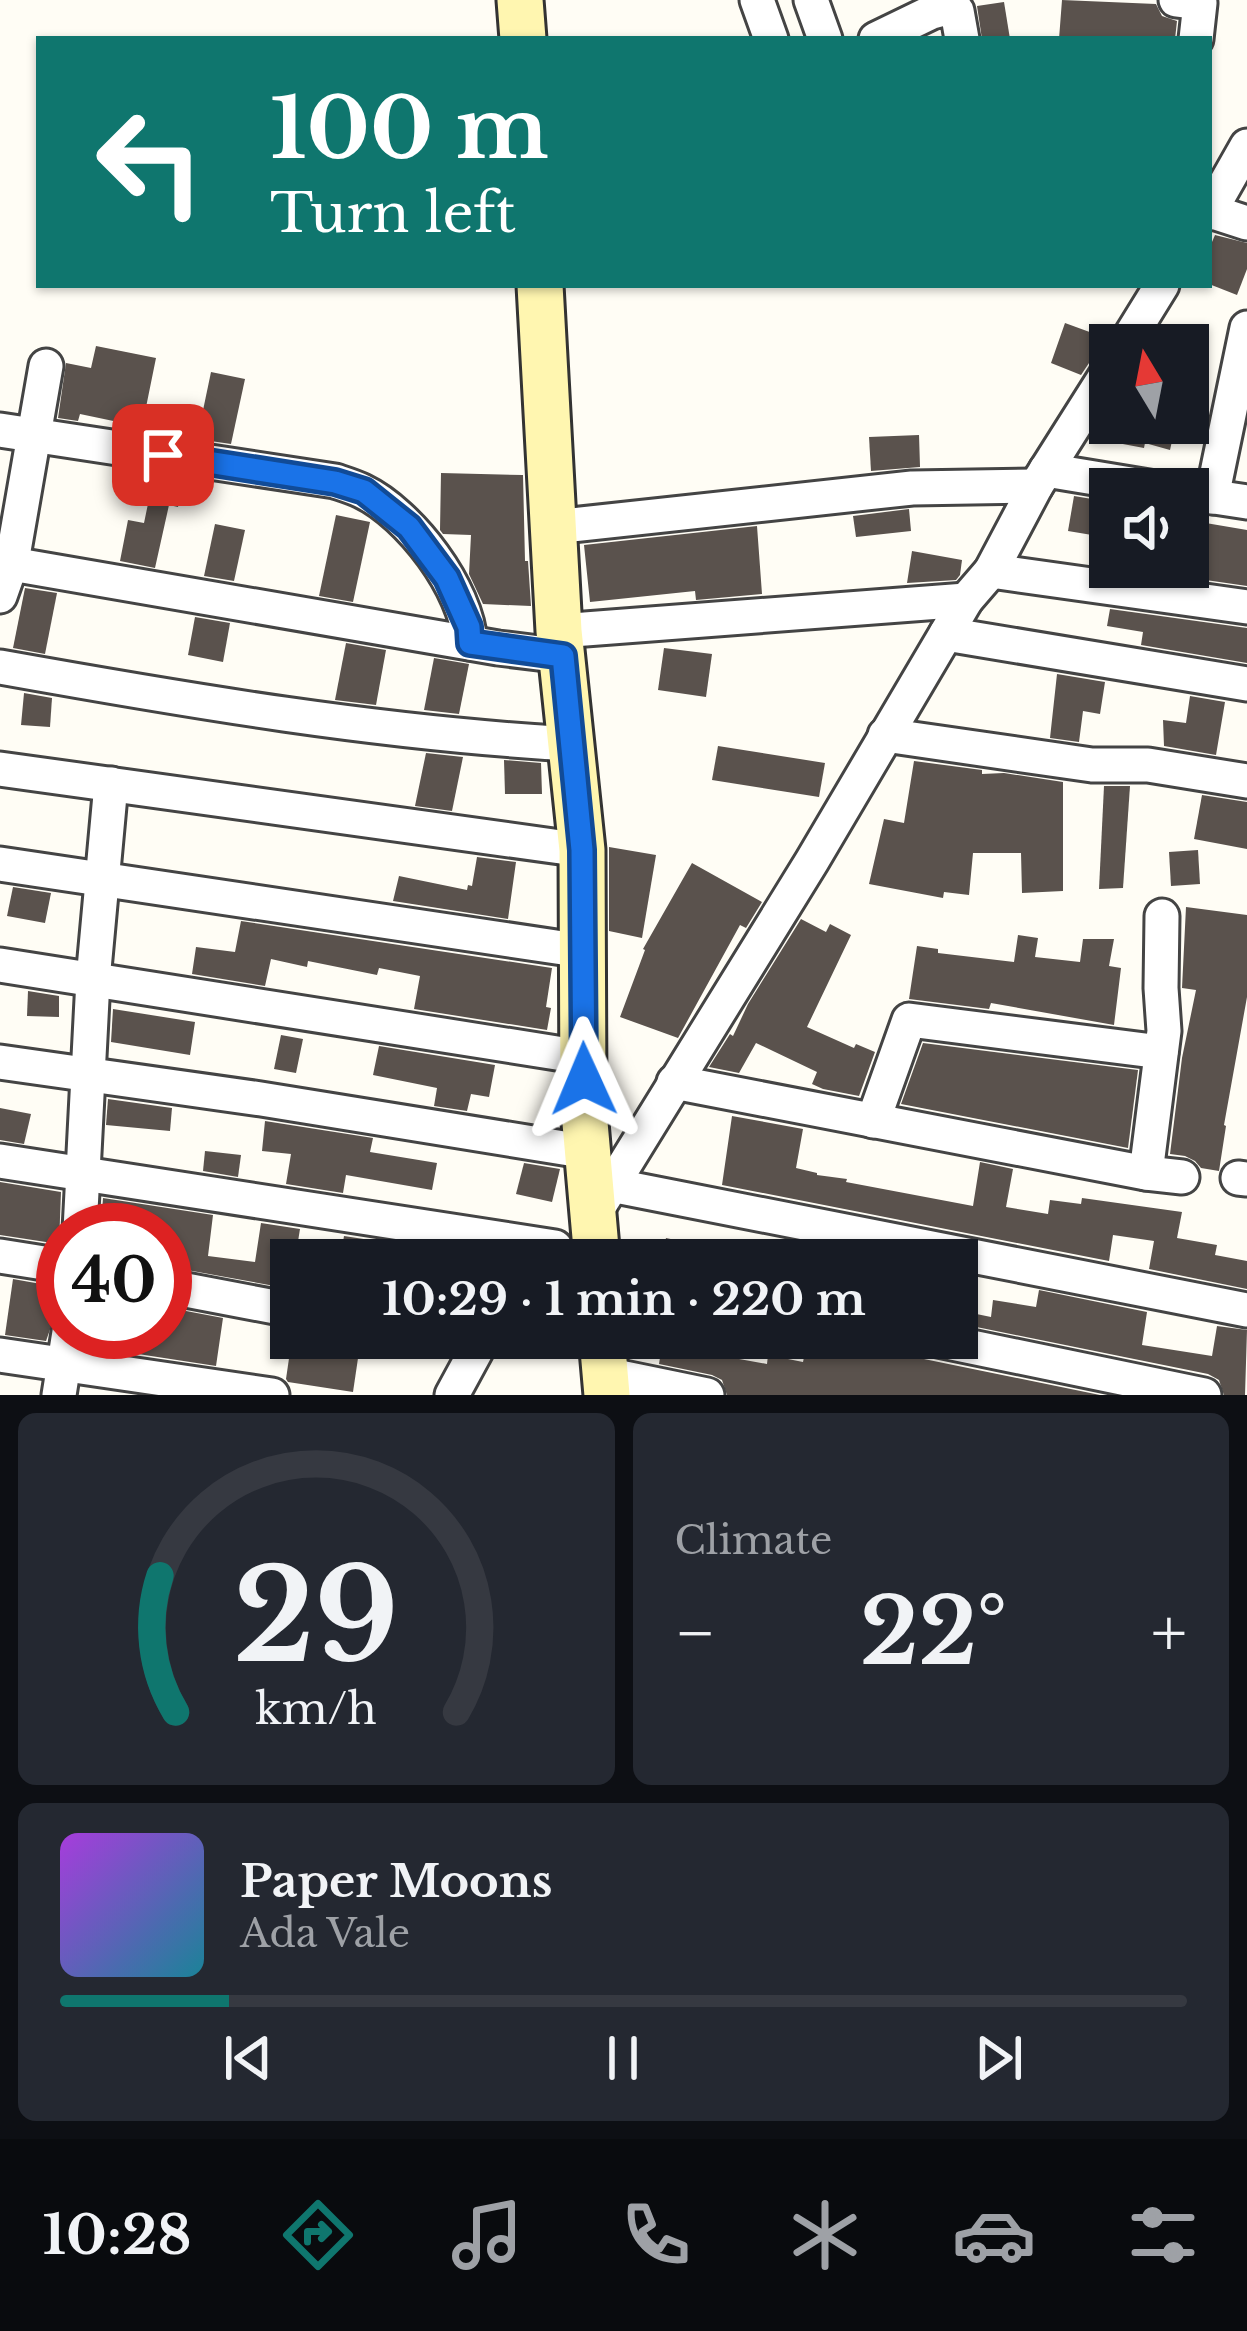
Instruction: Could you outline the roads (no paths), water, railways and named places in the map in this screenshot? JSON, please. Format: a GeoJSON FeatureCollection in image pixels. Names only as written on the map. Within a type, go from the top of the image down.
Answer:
{"type":"FeatureCollection","features":[{"type":"Feature","properties":{"kind":"street"},"geometry":{"type":"LineString","coordinates":[[520,0],[524,36]]}},
{"type":"Feature","properties":{"kind":"street"},"geometry":{"type":"LineString","coordinates":[[757,0],[770,36]]}},
{"type":"Feature","properties":{"kind":"street"},"geometry":{"type":"LineString","coordinates":[[812,0],[823,36]]}},
{"type":"Feature","properties":{"kind":"street"},"geometry":{"type":"LineString","coordinates":[[1193,1],[1196,36]]}},
{"type":"Feature","properties":{"kind":"street"},"geometry":{"type":"LineString","coordinates":[[882,36],[951,7],[957,11],[961,36]]}},
{"type":"Feature","properties":{"kind":"street"},"geometry":{"type":"LineString","coordinates":[[1212,204],[1232,152]]}},
{"type":"Feature","properties":{"kind":"street"},"geometry":{"type":"LineString","coordinates":[[1212,213],[1247,224]]}},
{"type":"Feature","properties":{"kind":"street"},"geometry":{"type":"LineString","coordinates":[[540,288],[561,644],[582,850],[583,1216]]}},
{"type":"Feature","properties":{"kind":"street"},"geometry":{"type":"LineString","coordinates":[[1138,324],[1160,288]]}},
{"type":"Feature","properties":{"kind":"street"},"geometry":{"type":"LineString","coordinates":[[1209,482],[1234,447],[1246,335]]}},
{"type":"Feature","properties":{"kind":"street"},"geometry":{"type":"LineString","coordinates":[[0,596],[17,433],[46,366]]}},
{"type":"Feature","properties":{"kind":"street"},"geometry":{"type":"LineString","coordinates":[[583,1216],[674,1082],[812,861],[1089,402]]}},
{"type":"Feature","properties":{"kind":"street"},"geometry":{"type":"LineString","coordinates":[[17,433],[335,482],[364,491],[409,527],[447,578],[469,627],[470,643]]}},
{"type":"Feature","properties":{"kind":"street"},"geometry":{"type":"LineString","coordinates":[[554,527],[912,488],[1041,478],[1089,482]]}},
{"type":"Feature","properties":{"kind":"street"},"geometry":{"type":"LineString","coordinates":[[1209,496],[1247,502]]}},
{"type":"Feature","properties":{"kind":"street"},"geometry":{"type":"LineString","coordinates":[[6,562],[470,643],[561,644],[966,600]]}},
{"type":"Feature","properties":{"kind":"street"},"geometry":{"type":"LineString","coordinates":[[991,571],[1247,607]]}},
{"type":"Feature","properties":{"kind":"street"},"geometry":{"type":"LineString","coordinates":[[946,634],[1247,684]]}},
{"type":"Feature","properties":{"kind":"street"},"geometry":{"type":"LineString","coordinates":[[0,667],[218,706],[478,739],[572,744]]}},
{"type":"Feature","properties":{"kind":"street"},"geometry":{"type":"LineString","coordinates":[[885,735],[1092,765],[1148,765],[1247,781]]}},
{"type":"Feature","properties":{"kind":"street"},"geometry":{"type":"LineString","coordinates":[[0,769],[582,850]]}},
{"type":"Feature","properties":{"kind":"street"},"geometry":{"type":"LineString","coordinates":[[80,1203],[93,980],[111,784]]}},
{"type":"Feature","properties":{"kind":"street"},"geometry":{"type":"LineString","coordinates":[[0,864],[583,951]]}},
{"type":"Feature","properties":{"kind":"street"},"geometry":{"type":"LineString","coordinates":[[1145,1173],[1164,1031],[1162,916]]}},
{"type":"Feature","properties":{"kind":"street"},"geometry":{"type":"LineString","coordinates":[[0,965],[582,1058]]}},
{"type":"Feature","properties":{"kind":"street"},"geometry":{"type":"LineString","coordinates":[[873,1120],[909,1020],[1161,1052]]}},
{"type":"Feature","properties":{"kind":"street"},"geometry":{"type":"LineString","coordinates":[[0,1062],[90,1074],[583,1216]]}},
{"type":"Feature","properties":{"kind":"street"},"geometry":{"type":"LineString","coordinates":[[674,1082],[1182,1178]]}},
{"type":"Feature","properties":{"kind":"street"},"geometry":{"type":"LineString","coordinates":[[0,1161],[81,1174],[583,1216],[1247,1310]]}},
{"type":"Feature","properties":{"kind":"street"},"geometry":{"type":"LineString","coordinates":[[0,1256],[36,1262]]}},
{"type":"Feature","properties":{"kind":"street"},"geometry":{"type":"LineString","coordinates":[[192,1291],[270,1306]]}},
{"type":"Feature","properties":{"kind":"street"},"geometry":{"type":"LineString","coordinates":[[978,1348],[1204,1395]]}},
{"type":"Feature","properties":{"kind":"street"},"geometry":{"type":"LineString","coordinates":[[0,1355],[272,1395]]}},
{"type":"Feature","properties":{"kind":"street"},"geometry":{"type":"LineString","coordinates":[[452,1395],[466,1359]]}},
{"type":"Feature","properties":{"kind":"street"},"geometry":{"type":"LineString","coordinates":[[605,1369],[707,1395]]}}]}
